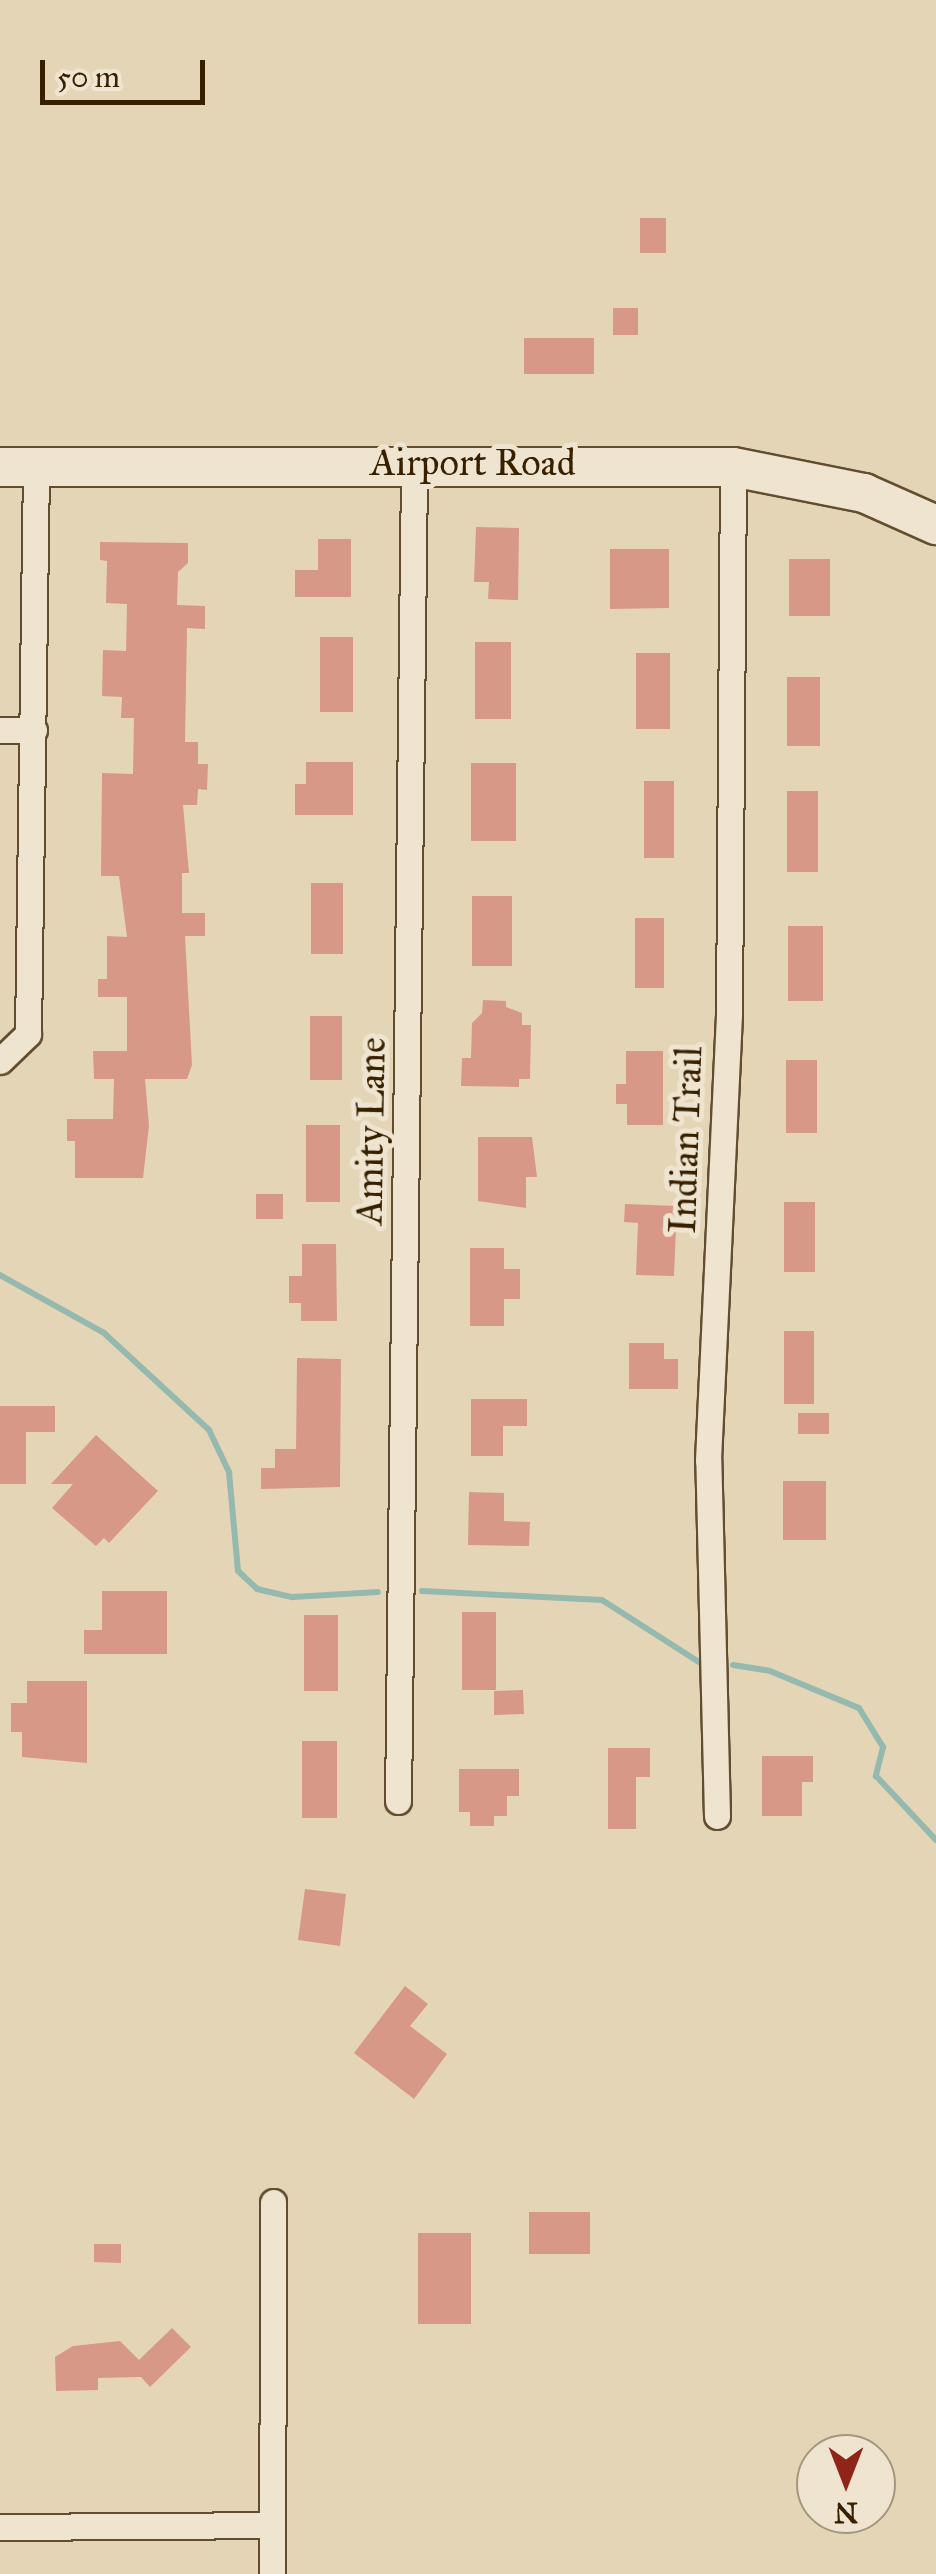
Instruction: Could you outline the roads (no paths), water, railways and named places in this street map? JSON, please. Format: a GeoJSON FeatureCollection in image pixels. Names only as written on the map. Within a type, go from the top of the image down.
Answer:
{"type":"FeatureCollection","features":[{"type":"Feature","properties":{"kind":"street","name":"Airport Road"},"geometry":{"type":"LineString","coordinates":[[18,466],[414,463],[733,467],[864,493],[936,524]]}},
{"type":"Feature","properties":{"kind":"street","name":"Amity Lane"},"geometry":{"type":"LineString","coordinates":[[398,1801],[414,463]]}},
{"type":"Feature","properties":{"kind":"street"},"geometry":{"type":"LineString","coordinates":[[0,1061],[28,1034],[34,730],[18,466]]}},
{"type":"Feature","properties":{"kind":"street","name":"Indian Trail"},"geometry":{"type":"LineString","coordinates":[[716,1816],[708,1460],[729,1014],[733,467]]}},
{"type":"Feature","properties":{"kind":"street"},"geometry":{"type":"LineString","coordinates":[[0,730],[34,730]]}},
{"type":"Feature","properties":{"kind":"street"},"geometry":{"type":"LineString","coordinates":[[272,2574],[273,2202]]}},
{"type":"Feature","properties":{"kind":"street"},"geometry":{"type":"LineString","coordinates":[[0,2528],[270,2525]]}},
{"type":"Feature","properties":{"kind":"waterway"},"geometry":{"type":"LineString","coordinates":[[0,1275],[104,1333],[209,1430],[229,1472],[238,1571],[257,1589],[293,1597],[378,1592]]}},
{"type":"Feature","properties":{"kind":"waterway"},"geometry":{"type":"LineString","coordinates":[[422,1591],[602,1600],[699,1662]]}},
{"type":"Feature","properties":{"kind":"waterway"},"geometry":{"type":"LineString","coordinates":[[733,1665],[770,1671],[859,1708],[883,1747],[876,1776],[936,1840]]}}]}
